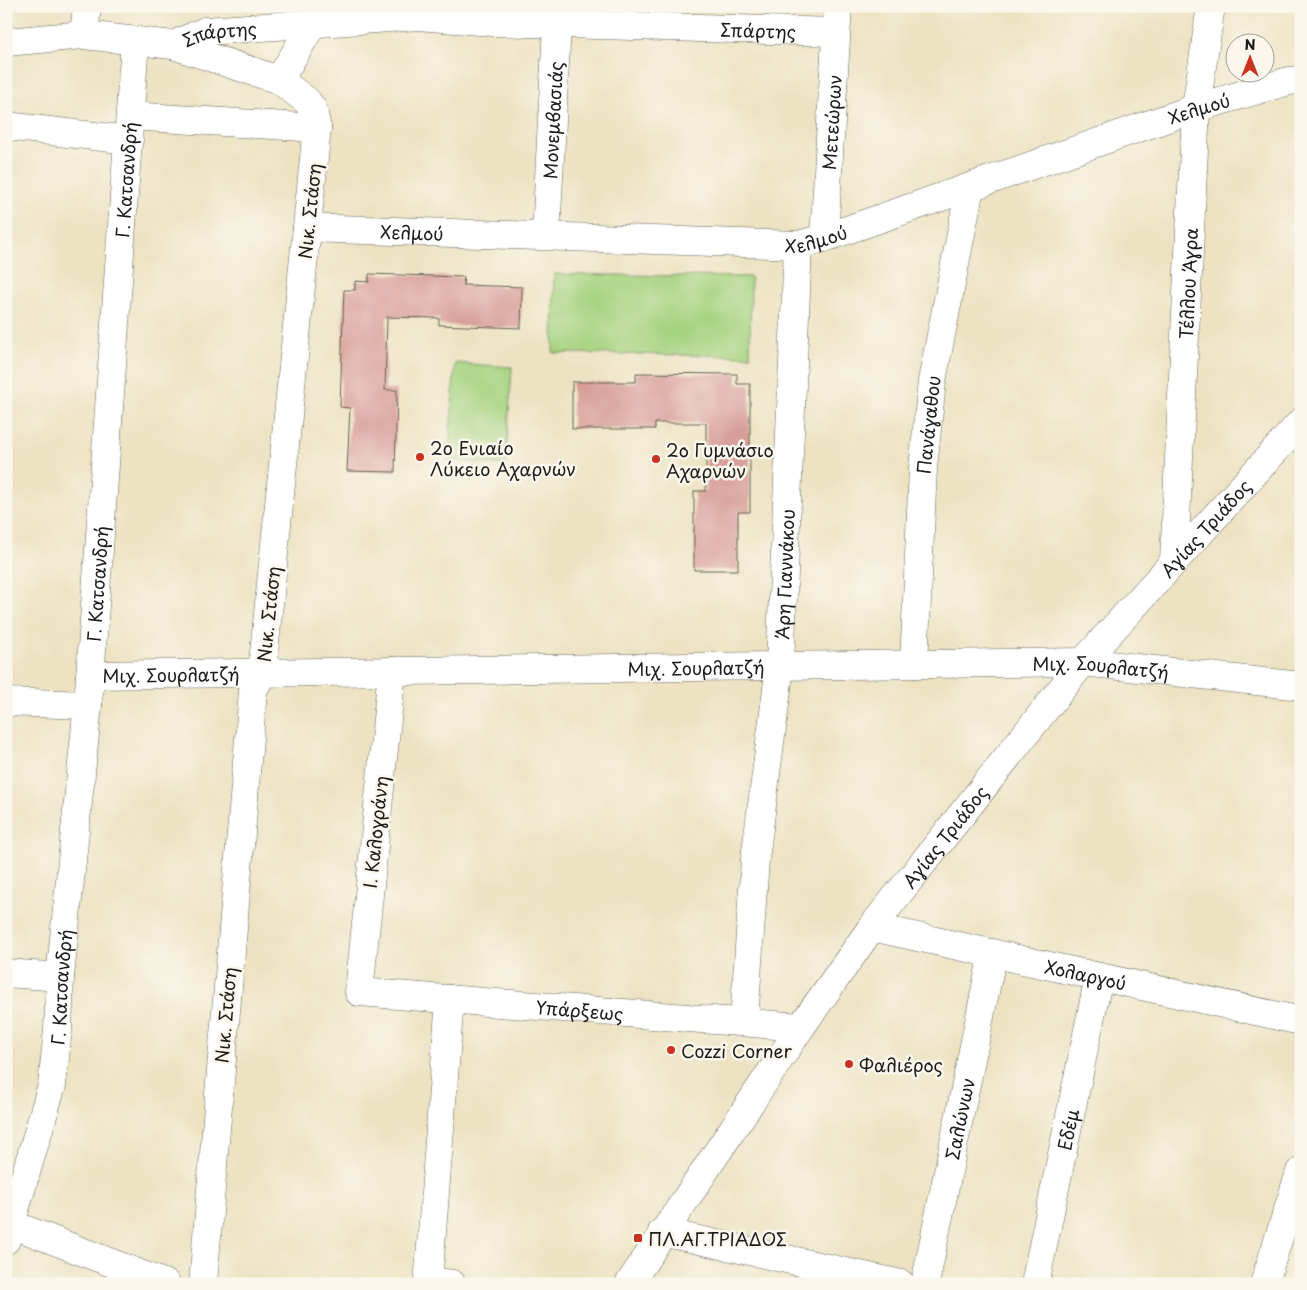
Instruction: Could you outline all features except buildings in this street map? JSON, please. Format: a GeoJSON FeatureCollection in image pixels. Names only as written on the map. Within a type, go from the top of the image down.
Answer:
{"type":"FeatureCollection","features":[{"type":"Feature","properties":{"kind":"street"},"geometry":{"type":"LineString","coordinates":[[84,35],[87,6]]}},
{"type":"Feature","properties":{"kind":"street","name":"Τέλλου Άγρα"},"geometry":{"type":"LineString","coordinates":[[1174,561],[1196,108],[1211,6]]}},
{"type":"Feature","properties":{"kind":"street","name":"Σπάρτης"},"geometry":{"type":"LineString","coordinates":[[173,45],[205,31],[312,25],[418,16],[492,22],[557,14],[837,19]]}},
{"type":"Feature","properties":{"kind":"street","name":"Μονεμβασιάς"},"geometry":{"type":"LineString","coordinates":[[546,235],[557,14]]}},
{"type":"Feature","properties":{"kind":"street","name":"Μετεώρων"},"geometry":{"type":"LineString","coordinates":[[824,238],[837,19]]}},
{"type":"Feature","properties":{"kind":"street"},"geometry":{"type":"LineString","coordinates":[[279,80],[312,25]]}},
{"type":"Feature","properties":{"kind":"street"},"geometry":{"type":"LineString","coordinates":[[6,42],[84,35],[173,45],[279,80],[307,101],[313,110],[317,128],[6,126]]}},
{"type":"Feature","properties":{"kind":"street","name":"Γ. Κατσανδρή"},"geometry":{"type":"LineString","coordinates":[[8,1228],[52,1085],[58,1030],[60,977],[88,705],[135,41]]}},
{"type":"Feature","properties":{"kind":"street","name":"Χελμού"},"geometry":{"type":"LineString","coordinates":[[307,228],[798,245],[824,238],[970,188],[1196,108],[1288,81],[1301,80]]}},
{"type":"Feature","properties":{"kind":"street","name":"Νικ. Στάση"},"geometry":{"type":"LineString","coordinates":[[203,1284],[253,691],[262,673],[317,128]]}},
{"type":"Feature","properties":{"kind":"street","name":"Πανάγαθου"},"geometry":{"type":"LineString","coordinates":[[914,664],[923,468],[932,381],[970,188]]}},
{"type":"Feature","properties":{"kind":"street","name":"Άρη Γιαννάκου"},"geometry":{"type":"LineString","coordinates":[[744,1022],[755,859],[780,666],[798,245]]}},
{"type":"Feature","properties":{"kind":"street","name":"Αγίας Τριάδος"},"geometry":{"type":"LineString","coordinates":[[628,1284],[801,1027],[872,927],[1083,662],[1301,422]]}},
{"type":"Feature","properties":{"kind":"street","name":"Μιχ. Σουρλατζή"},"geometry":{"type":"LineString","coordinates":[[90,675],[1083,662],[1301,686]]}},
{"type":"Feature","properties":{"kind":"street","name":"Ι. Καλογράνη"},"geometry":{"type":"LineString","coordinates":[[359,992],[392,671]]}},
{"type":"Feature","properties":{"kind":"street","name":"Μιχ. Σουρλατζή"},"geometry":{"type":"LineString","coordinates":[[6,702],[88,705]]}},
{"type":"Feature","properties":{"kind":"street","name":"Χολαργού"},"geometry":{"type":"LineString","coordinates":[[872,927],[1301,1021]]}},
{"type":"Feature","properties":{"kind":"street","name":"Σαλώνων"},"geometry":{"type":"LineString","coordinates":[[925,1284],[993,953]]}},
{"type":"Feature","properties":{"kind":"street"},"geometry":{"type":"LineString","coordinates":[[6,972],[60,977]]}},
{"type":"Feature","properties":{"kind":"street","name":"Εδέμ"},"geometry":{"type":"LineString","coordinates":[[1035,1284],[1099,977]]}},
{"type":"Feature","properties":{"kind":"street","name":"Υπάρξεως"},"geometry":{"type":"LineString","coordinates":[[359,992],[801,1027]]}},
{"type":"Feature","properties":{"kind":"street"},"geometry":{"type":"LineString","coordinates":[[436,1283],[450,999]]}},
{"type":"Feature","properties":{"kind":"street"},"geometry":{"type":"LineString","coordinates":[[1264,1284],[1300,1172]]}},
{"type":"Feature","properties":{"kind":"street"},"geometry":{"type":"LineString","coordinates":[[8,1228],[166,1284]]}},
{"type":"Feature","properties":{"kind":"street"},"geometry":{"type":"LineString","coordinates":[[662,1232],[861,1280],[901,1284]]}},
{"type":"Feature","properties":{"kind":"green space"},"geometry":{"type":"Polygon","coordinates":[[[554,274],[751,277],[750,356],[553,353],[554,274]]]}},
{"type":"Feature","properties":{"kind":"green space"},"geometry":{"type":"Polygon","coordinates":[[[455,363],[512,367],[506,465],[448,461],[455,363]]]}},
{"type":"Feature","properties":{"kind":"place","name":"2ο Ενιαίο Λύκειο Αχαρνών"},"geometry":{"type":"Point","coordinates":[420,457]}},
{"type":"Feature","properties":{"kind":"place","name":"2ο Γυμνάσιο Αχαρνών"},"geometry":{"type":"Point","coordinates":[656,459]}},
{"type":"Feature","properties":{"kind":"place","name":"Cozzi Corner"},"geometry":{"type":"Point","coordinates":[671,1050]}},
{"type":"Feature","properties":{"kind":"place","name":"Φαλιέρος"},"geometry":{"type":"Point","coordinates":[849,1064]}},
{"type":"Feature","properties":{"kind":"place","name":"ΠΛ.ΑΓ.ΤΡΙΑΔΟΣ"},"geometry":{"type":"Point","coordinates":[638,1238]}}]}
